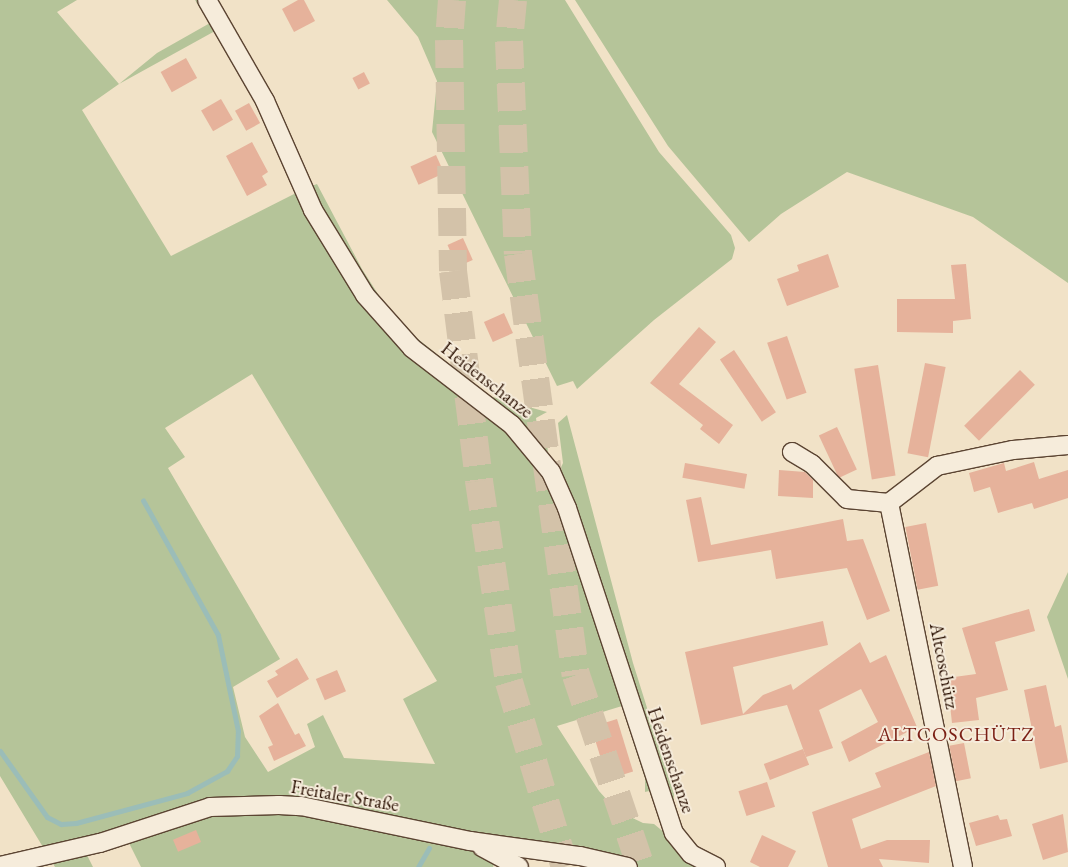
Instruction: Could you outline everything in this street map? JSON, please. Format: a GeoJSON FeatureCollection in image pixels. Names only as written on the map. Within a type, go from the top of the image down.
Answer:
{"type":"FeatureCollection","features":[{"type":"Feature","properties":{"kind":"street","name":"Heidenschanze"},"geometry":{"type":"LineString","coordinates":[[207,0],[265,101],[313,210],[364,295],[412,348],[512,425],[550,472],[567,508],[674,833],[687,850],[716,867]]}},
{"type":"Feature","properties":{"kind":"street"},"geometry":{"type":"LineString","coordinates":[[792,452],[818,469],[847,499],[889,503],[937,466],[1013,450],[1068,445]]}},
{"type":"Feature","properties":{"kind":"street","name":"Altcoschütz"},"geometry":{"type":"LineString","coordinates":[[889,503],[963,867]]}},
{"type":"Feature","properties":{"kind":"street","name":"Freitaler Straße"},"geometry":{"type":"LineString","coordinates":[[0,866],[100,843],[210,807],[301,806],[470,841],[580,856],[628,867]]}},
{"type":"Feature","properties":{"kind":"street"},"geometry":{"type":"LineString","coordinates":[[470,841],[519,867]]}},
{"type":"Feature","properties":{"kind":"green space"},"geometry":{"type":"Polygon","coordinates":[[[0,0],[77,0],[57,12],[119,84],[82,110],[171,256],[298,192],[336,262],[498,419],[550,479],[651,789],[645,792],[645,778],[622,706],[557,726],[599,791],[616,810],[643,823],[654,824],[706,867],[587,867],[499,851],[493,867],[141,867],[129,843],[87,855],[93,867],[55,867],[0,776],[0,0]],[[252,374],[165,428],[185,457],[168,468],[280,659],[233,687],[245,737],[268,772],[315,747],[307,724],[323,715],[344,758],[435,764],[403,699],[437,681],[252,374]]]}},
{"type":"Feature","properties":{"kind":"green space"},"geometry":{"type":"Polygon","coordinates":[[[195,0],[200,0],[215,31],[119,84],[157,53],[210,23],[195,0]]]}},
{"type":"Feature","properties":{"kind":"green space"},"geometry":{"type":"Polygon","coordinates":[[[387,0],[565,0],[659,152],[731,235],[735,248],[732,259],[654,320],[577,389],[573,381],[557,386],[432,132],[437,81],[418,37],[387,0]]]}},
{"type":"Feature","properties":{"kind":"green space"},"geometry":{"type":"Polygon","coordinates":[[[575,0],[1068,0],[1068,283],[973,217],[847,172],[781,214],[749,242],[668,146],[575,0]]]}},
{"type":"Feature","properties":{"kind":"green space"},"geometry":{"type":"Polygon","coordinates":[[[317,184],[362,269],[385,305],[413,335],[489,396],[547,412],[536,418],[538,434],[547,439],[548,455],[422,350],[380,306],[309,187],[317,184]]]}},
{"type":"Feature","properties":{"kind":"green space"},"geometry":{"type":"Polygon","coordinates":[[[567,415],[633,663],[674,794],[673,822],[558,474],[563,463],[558,423],[567,415]]]}},
{"type":"Feature","properties":{"kind":"green space"},"geometry":{"type":"Polygon","coordinates":[[[1068,572],[1068,679],[1047,617],[1068,572]]]}},
{"type":"Feature","properties":{"kind":"building"},"geometry":{"type":"Polygon","coordinates":[[[298,0],[304,0],[315,21],[294,32],[282,9],[298,0]]]}},
{"type":"Feature","properties":{"kind":"building"},"geometry":{"type":"Polygon","coordinates":[[[186,58],[197,78],[172,92],[161,72],[186,58]]]}},
{"type":"Feature","properties":{"kind":"building"},"geometry":{"type":"Polygon","coordinates":[[[364,72],[370,84],[358,89],[352,78],[364,72]]]}},
{"type":"Feature","properties":{"kind":"building"},"geometry":{"type":"Polygon","coordinates":[[[221,99],[233,120],[213,131],[201,110],[221,99]]]}},
{"type":"Feature","properties":{"kind":"building"},"geometry":{"type":"Polygon","coordinates":[[[249,103],[260,123],[246,131],[235,111],[249,103]]]}},
{"type":"Feature","properties":{"kind":"building"},"geometry":{"type":"Polygon","coordinates":[[[252,142],[268,172],[262,176],[267,185],[247,196],[226,156],[252,142]]]}},
{"type":"Feature","properties":{"kind":"building"},"geometry":{"type":"Polygon","coordinates":[[[436,155],[444,173],[419,185],[410,166],[436,155]]]}},
{"type":"Feature","properties":{"kind":"building"},"geometry":{"type":"Polygon","coordinates":[[[463,238],[473,260],[457,267],[447,245],[463,238]]]}},
{"type":"Feature","properties":{"kind":"building"},"geometry":{"type":"Polygon","coordinates":[[[828,254],[839,287],[787,306],[777,279],[799,271],[797,265],[828,254]]]}},
{"type":"Feature","properties":{"kind":"building"},"geometry":{"type":"Polygon","coordinates":[[[966,264],[971,319],[953,321],[953,333],[897,332],[897,299],[955,299],[951,265],[966,264]]]}},
{"type":"Feature","properties":{"kind":"building"},"geometry":{"type":"Polygon","coordinates":[[[504,313],[513,333],[493,342],[484,322],[504,313]]]}},
{"type":"Feature","properties":{"kind":"building"},"geometry":{"type":"Polygon","coordinates":[[[699,327],[716,342],[679,384],[733,425],[719,444],[700,429],[703,425],[650,383],[699,327]]]}},
{"type":"Feature","properties":{"kind":"building"},"geometry":{"type":"Polygon","coordinates":[[[787,336],[807,393],[787,400],[767,343],[787,336]]]}},
{"type":"Feature","properties":{"kind":"building"},"geometry":{"type":"Polygon","coordinates":[[[734,350],[776,412],[762,422],[720,360],[734,350]]]}},
{"type":"Feature","properties":{"kind":"building"},"geometry":{"type":"Polygon","coordinates":[[[925,363],[946,367],[928,457],[907,453],[925,363]]]}},
{"type":"Feature","properties":{"kind":"building"},"geometry":{"type":"Polygon","coordinates":[[[878,365],[896,476],[872,479],[854,369],[878,365]]]}},
{"type":"Feature","properties":{"kind":"building"},"geometry":{"type":"Polygon","coordinates":[[[1020,370],[1035,385],[979,441],[964,426],[1020,370]]]}},
{"type":"Feature","properties":{"kind":"building"},"geometry":{"type":"Polygon","coordinates":[[[837,427],[857,470],[839,478],[819,435],[837,427]]]}},
{"type":"Feature","properties":{"kind":"building"},"geometry":{"type":"Polygon","coordinates":[[[1034,462],[1039,479],[1068,470],[1068,498],[1034,509],[1032,503],[998,513],[990,487],[974,492],[969,473],[1004,463],[1006,471],[1034,462]]]}},
{"type":"Feature","properties":{"kind":"building"},"geometry":{"type":"Polygon","coordinates":[[[685,463],[747,474],[744,489],[682,478],[685,463]]]}},
{"type":"Feature","properties":{"kind":"building"},"geometry":{"type":"Polygon","coordinates":[[[779,470],[805,472],[813,480],[813,498],[778,496],[779,470]]]}},
{"type":"Feature","properties":{"kind":"building"},"geometry":{"type":"Polygon","coordinates":[[[701,497],[711,545],[843,519],[847,541],[863,539],[890,611],[867,620],[847,568],[776,579],[771,550],[698,562],[686,500],[701,497]]]}},
{"type":"Feature","properties":{"kind":"building"},"geometry":{"type":"Polygon","coordinates":[[[926,523],[938,586],[918,590],[905,527],[926,523]]]}},
{"type":"Feature","properties":{"kind":"building"},"geometry":{"type":"Polygon","coordinates":[[[1029,609],[1035,631],[995,642],[1008,690],[976,698],[979,720],[952,723],[947,678],[976,674],[962,628],[1029,609]]]}},
{"type":"Feature","properties":{"kind":"building"},"geometry":{"type":"Polygon","coordinates":[[[823,621],[828,645],[733,667],[743,714],[763,695],[791,684],[793,690],[860,642],[870,663],[886,655],[917,727],[849,762],[841,742],[878,722],[861,689],[819,710],[833,748],[806,757],[787,705],[701,725],[685,652],[823,621]]]}},
{"type":"Feature","properties":{"kind":"building"},"geometry":{"type":"Polygon","coordinates":[[[297,658],[309,679],[277,698],[267,681],[278,675],[275,671],[297,658]]]}},
{"type":"Feature","properties":{"kind":"building"},"geometry":{"type":"Polygon","coordinates":[[[337,670],[346,691],[325,700],[316,679],[337,670]]]}},
{"type":"Feature","properties":{"kind":"building"},"geometry":{"type":"Polygon","coordinates":[[[1046,685],[1055,727],[1061,725],[1068,762],[1040,769],[1024,690],[1046,685]]]}},
{"type":"Feature","properties":{"kind":"building"},"geometry":{"type":"Polygon","coordinates":[[[278,703],[295,735],[299,733],[306,746],[274,761],[268,747],[273,745],[259,716],[278,703]]]}},
{"type":"Feature","properties":{"kind":"building"},"geometry":{"type":"Polygon","coordinates":[[[617,719],[633,772],[607,779],[591,727],[617,719]]]}},
{"type":"Feature","properties":{"kind":"building"},"geometry":{"type":"Polygon","coordinates":[[[964,743],[971,778],[956,781],[949,746],[964,743]]]}},
{"type":"Feature","properties":{"kind":"building"},"geometry":{"type":"Polygon","coordinates":[[[803,749],[809,765],[770,780],[764,764],[803,749]]]}},
{"type":"Feature","properties":{"kind":"building"},"geometry":{"type":"Polygon","coordinates":[[[929,752],[936,786],[852,819],[861,849],[887,840],[930,840],[929,863],[879,859],[883,867],[828,867],[812,812],[881,787],[875,773],[929,752]]]}},
{"type":"Feature","properties":{"kind":"building"},"geometry":{"type":"Polygon","coordinates":[[[767,782],[775,807],[747,816],[738,791],[767,782]]]}},
{"type":"Feature","properties":{"kind":"building"},"geometry":{"type":"Polygon","coordinates":[[[1063,814],[1068,852],[1043,860],[1032,824],[1063,814]]]}},
{"type":"Feature","properties":{"kind":"building"},"geometry":{"type":"Polygon","coordinates":[[[998,815],[1000,820],[1007,819],[1012,836],[976,846],[969,823],[998,815]]]}},
{"type":"Feature","properties":{"kind":"building"},"geometry":{"type":"Polygon","coordinates":[[[196,830],[201,842],[178,852],[173,840],[196,830]]]}},
{"type":"Feature","properties":{"kind":"building"},"geometry":{"type":"Polygon","coordinates":[[[762,835],[796,851],[788,867],[760,867],[750,862],[762,835]]]}},
{"type":"Feature","properties":{"kind":"waterway"},"geometry":{"type":"LineString","coordinates":[[0,751],[47,817],[61,824],[76,823],[187,793],[227,771],[237,756],[238,731],[218,635],[143,500]]}},
{"type":"Feature","properties":{"kind":"waterway"},"geometry":{"type":"LineString","coordinates":[[418,867],[429,848]]}},
{"type":"Feature","properties":{"kind":"tunnel"},"geometry":{"type":"LineString","coordinates":[[452,0],[449,40],[453,271],[479,481],[509,682],[565,867]]}},
{"type":"Feature","properties":{"kind":"tunnel"},"geometry":{"type":"LineString","coordinates":[[513,0],[509,41],[518,254],[576,675],[641,867]]}},
{"type":"Feature","properties":{"kind":"district","name":"ALTCOSCHÜTZ"},"geometry":{"type":"Point","coordinates":[956,734]}}]}
